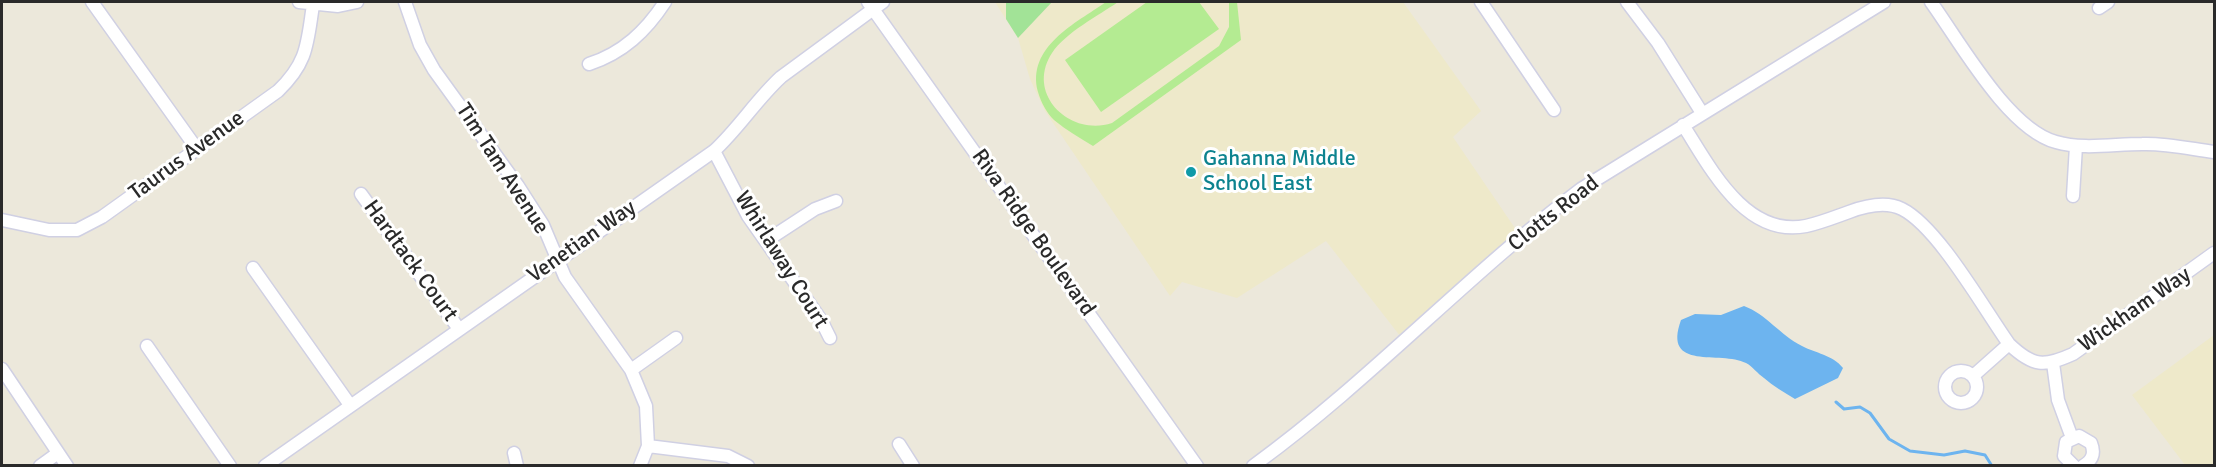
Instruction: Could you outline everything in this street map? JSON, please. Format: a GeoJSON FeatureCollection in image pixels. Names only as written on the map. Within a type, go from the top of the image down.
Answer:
{"type":"FeatureCollection","features":[{"type":"Feature","properties":{"kind":"street"},"geometry":{"type":"LineString","coordinates":[[92,2],[197,149]]}},
{"type":"Feature","properties":{"kind":"street"},"geometry":{"type":"LineString","coordinates":[[298,2],[338,6],[357,2]]}},
{"type":"Feature","properties":{"kind":"street","name":"Tim Tam Avenue"},"geometry":{"type":"LineString","coordinates":[[405,2],[420,45],[434,70],[524,195],[543,225],[556,261],[565,277],[631,370],[646,406],[648,446],[640,465]]}},
{"type":"Feature","properties":{"kind":"street"},"geometry":{"type":"LineString","coordinates":[[590,64],[610,57],[630,43],[654,19],[665,2]]}},
{"type":"Feature","properties":{"kind":"street"},"geometry":{"type":"LineString","coordinates":[[1480,2],[1554,110]]}},
{"type":"Feature","properties":{"kind":"street"},"geometry":{"type":"LineString","coordinates":[[1627,2],[1702,113]]}},
{"type":"Feature","properties":{"kind":"street","name":"Clotts Road"},"geometry":{"type":"LineString","coordinates":[[1253,465],[1376,366],[1546,216],[1581,189],[1884,2]]}},
{"type":"Feature","properties":{"kind":"street"},"geometry":{"type":"LineString","coordinates":[[1931,2],[2009,111],[2032,132],[2055,142],[2076,146],[2145,144],[2214,153]]}},
{"type":"Feature","properties":{"kind":"street","name":"Venetian Way"},"geometry":{"type":"LineString","coordinates":[[265,465],[714,151],[740,125],[768,89],[781,77],[875,4]]}},
{"type":"Feature","properties":{"kind":"street","name":"Riva Ridge Boulevard"},"geometry":{"type":"LineString","coordinates":[[875,4],[1197,465]]}},
{"type":"Feature","properties":{"kind":"street","name":"Taurus Avenue"},"geometry":{"type":"LineString","coordinates":[[2,220],[49,230],[77,230],[102,217],[278,91],[296,74],[306,51],[313,5]]}},
{"type":"Feature","properties":{"kind":"street"},"geometry":{"type":"LineString","coordinates":[[1683,125],[1721,183],[1740,205],[1760,219],[1782,227],[1804,227],[1878,205],[1899,207],[1919,218],[1934,235],[2009,344],[2026,359],[2044,364],[2053,363],[2058,400],[2072,438]]}},
{"type":"Feature","properties":{"kind":"street"},"geometry":{"type":"LineString","coordinates":[[2073,196],[2076,146]]}},
{"type":"Feature","properties":{"kind":"street","name":"Whirlaway Court"},"geometry":{"type":"LineString","coordinates":[[714,151],[748,216],[821,320],[830,338]]}},
{"type":"Feature","properties":{"kind":"street","name":"Hardtack Court"},"geometry":{"type":"LineString","coordinates":[[361,194],[459,329]]}},
{"type":"Feature","properties":{"kind":"street"},"geometry":{"type":"LineString","coordinates":[[766,241],[814,209],[836,201]]}},
{"type":"Feature","properties":{"kind":"street","name":"Wickham Way"},"geometry":{"type":"LineString","coordinates":[[2053,363],[2073,354],[2214,253]]}},
{"type":"Feature","properties":{"kind":"street"},"geometry":{"type":"LineString","coordinates":[[253,268],[350,405]]}},
{"type":"Feature","properties":{"kind":"street"},"geometry":{"type":"LineString","coordinates":[[631,370],[676,338]]}},
{"type":"Feature","properties":{"kind":"street"},"geometry":{"type":"LineString","coordinates":[[1972,376],[2009,344]]}},
{"type":"Feature","properties":{"kind":"street"},"geometry":{"type":"LineString","coordinates":[[147,346],[230,465]]}},
{"type":"Feature","properties":{"kind":"street"},"geometry":{"type":"LineString","coordinates":[[2,369],[67,465]]}},
{"type":"Feature","properties":{"kind":"street"},"geometry":{"type":"LineString","coordinates":[[2074,465],[2064,456],[2064,449],[2072,438],[2079,436],[2091,443],[2093,457],[2083,465]]}},
{"type":"Feature","properties":{"kind":"street"},"geometry":{"type":"LineString","coordinates":[[899,444],[913,465]]}},
{"type":"Feature","properties":{"kind":"street"},"geometry":{"type":"LineString","coordinates":[[648,446],[728,456],[748,465]]}},
{"type":"Feature","properties":{"kind":"street"},"geometry":{"type":"LineString","coordinates":[[40,465],[58,453]]}},
{"type":"Feature","properties":{"kind":"shaded area"},"geometry":{"type":"Polygon","coordinates":[[[995,2],[1403,2],[1481,111],[1453,137],[1521,237],[1404,341],[1326,241],[1237,298],[1182,282],[1170,296],[1045,111],[1030,79],[1018,38],[995,2]]]}},
{"type":"Feature","properties":{"kind":"shaded area"},"geometry":{"type":"Polygon","coordinates":[[[2214,335],[2214,465],[2185,465],[2132,395],[2214,335]]]}},
{"type":"Feature","properties":{"kind":"green space"},"geometry":{"type":"Polygon","coordinates":[[[1006,2],[1052,2],[1018,38],[1006,19],[1006,2]]]}},
{"type":"Feature","properties":{"kind":"green space"},"geometry":{"type":"Polygon","coordinates":[[[1106,2],[1118,2],[1065,38],[1052,53],[1045,68],[1044,83],[1048,97],[1056,109],[1067,118],[1081,124],[1096,126],[1112,123],[1219,46],[1229,27],[1229,2],[1237,2],[1241,40],[1093,146],[1051,117],[1039,96],[1036,76],[1039,62],[1046,49],[1056,38],[1106,2]]]}},
{"type":"Feature","properties":{"kind":"green space"},"geometry":{"type":"Polygon","coordinates":[[[1147,2],[1199,2],[1219,29],[1101,112],[1065,60],[1147,2]]]}},
{"type":"Feature","properties":{"kind":"water"},"geometry":{"type":"Polygon","coordinates":[[[1744,306],[1759,314],[1794,341],[1839,364],[1843,368],[1838,378],[1795,399],[1771,384],[1746,363],[1697,356],[1687,353],[1680,347],[1677,336],[1681,320],[1695,314],[1721,315],[1744,306]]]}},
{"type":"Feature","properties":{"kind":"waterway"},"geometry":{"type":"LineString","coordinates":[[1836,402],[1844,409],[1860,407],[1870,413],[1889,439],[1910,451],[1944,455],[1965,451],[1985,455],[1992,466]]}},
{"type":"Feature","properties":{"kind":"place","name":"Gahanna Middle School East"},"geometry":{"type":"Point","coordinates":[1191,172]}}]}
